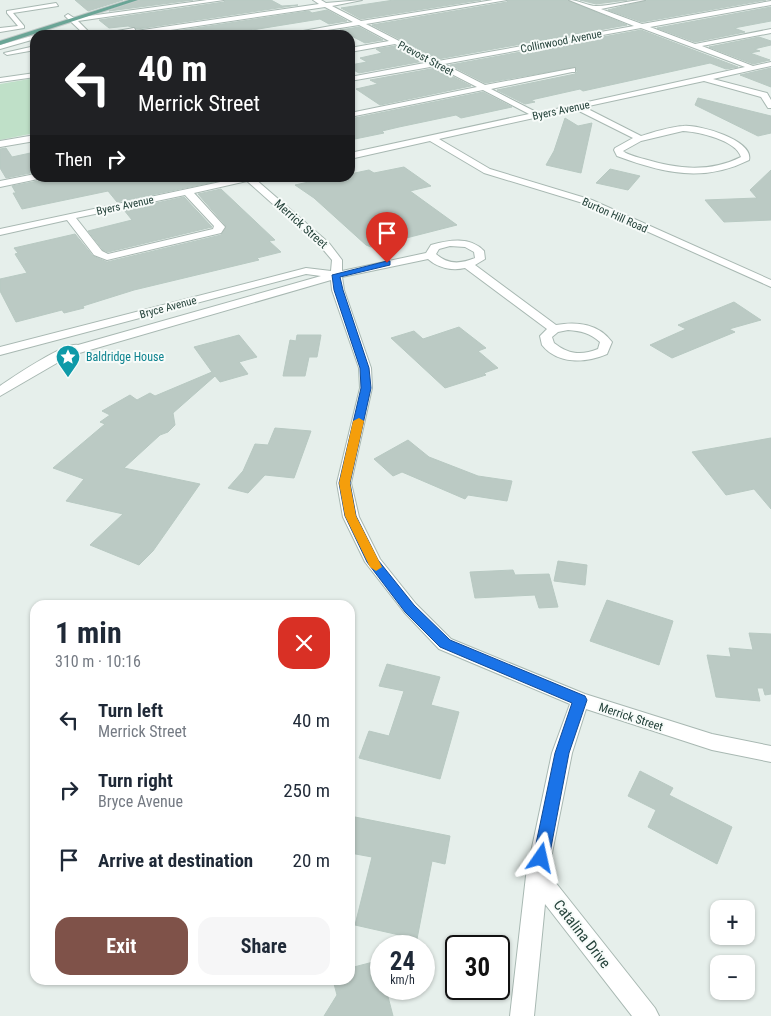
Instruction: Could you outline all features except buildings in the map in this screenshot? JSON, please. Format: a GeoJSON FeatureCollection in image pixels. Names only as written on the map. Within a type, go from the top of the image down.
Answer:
{"type":"FeatureCollection","features":[{"type":"Feature","properties":{"kind":"main road"},"geometry":{"type":"LineString","coordinates":[[96,4],[110,0]]}},
{"type":"Feature","properties":{"kind":"main road"},"geometry":{"type":"LineString","coordinates":[[47,30],[135,0]]}},
{"type":"Feature","properties":{"kind":"main road"},"geometry":{"type":"LineString","coordinates":[[115,6],[124,12],[136,12]]}},
{"type":"Feature","properties":{"kind":"main road"},"geometry":{"type":"LineString","coordinates":[[57,16],[64,10]]}},
{"type":"Feature","properties":{"kind":"main road"},"geometry":{"type":"LineString","coordinates":[[0,49],[30,37]]}},
{"type":"Feature","properties":{"kind":"street"},"geometry":{"type":"LineString","coordinates":[[50,0],[64,10],[83,30]]}},
{"type":"Feature","properties":{"kind":"street"},"geometry":{"type":"LineString","coordinates":[[72,20],[221,0]]}},
{"type":"Feature","properties":{"kind":"street"},"geometry":{"type":"LineString","coordinates":[[295,4],[317,0]]}},
{"type":"Feature","properties":{"kind":"street","name":"Prevost Street"},"geometry":{"type":"LineString","coordinates":[[317,0],[536,115]]}},
{"type":"Feature","properties":{"kind":"street"},"geometry":{"type":"LineString","coordinates":[[158,30],[360,0]]}},
{"type":"Feature","properties":{"kind":"street"},"geometry":{"type":"LineString","coordinates":[[315,30],[504,0]]}},
{"type":"Feature","properties":{"kind":"street"},"geometry":{"type":"LineString","coordinates":[[572,0],[753,68]]}},
{"type":"Feature","properties":{"kind":"street"},"geometry":{"type":"LineString","coordinates":[[594,8],[642,0]]}},
{"type":"Feature","properties":{"kind":"street","name":"Collinwood Avenue"},"geometry":{"type":"LineString","coordinates":[[355,78],[771,3]]}},
{"type":"Feature","properties":{"kind":"street"},"geometry":{"type":"LineString","coordinates":[[180,6],[187,10]]}},
{"type":"Feature","properties":{"kind":"street"},"geometry":{"type":"LineString","coordinates":[[0,32],[22,25],[9,12],[33,9],[64,10]]}},
{"type":"Feature","properties":{"kind":"street"},"geometry":{"type":"LineString","coordinates":[[33,9],[40,16]]}},
{"type":"Feature","properties":{"kind":"street"},"geometry":{"type":"LineString","coordinates":[[132,30],[201,20],[194,15]]}},
{"type":"Feature","properties":{"kind":"street"},"geometry":{"type":"LineString","coordinates":[[694,46],[771,31]]}},
{"type":"Feature","properties":{"kind":"street"},"geometry":{"type":"LineString","coordinates":[[0,49],[30,38]]}},
{"type":"Feature","properties":{"kind":"street"},"geometry":{"type":"LineString","coordinates":[[355,49],[395,42]]}},
{"type":"Feature","properties":{"kind":"street"},"geometry":{"type":"LineString","coordinates":[[0,49],[30,49]]}},
{"type":"Feature","properties":{"kind":"street","name":"Byers Avenue"},"geometry":{"type":"LineString","coordinates":[[355,155],[771,64]]}},
{"type":"Feature","properties":{"kind":"street"},"geometry":{"type":"LineString","coordinates":[[355,114],[572,70]]}},
{"type":"Feature","properties":{"kind":"street"},"geometry":{"type":"LineString","coordinates":[[0,80],[30,76]]}},
{"type":"Feature","properties":{"kind":"street"},"geometry":{"type":"LineString","coordinates":[[704,79],[738,90],[768,94],[771,106]]}},
{"type":"Feature","properties":{"kind":"street"},"geometry":{"type":"LineString","coordinates":[[577,107],[641,139],[683,128],[705,130],[741,147],[746,154],[746,158],[723,169],[692,171],[672,169],[620,154],[618,150],[624,145],[641,139]]}},
{"type":"Feature","properties":{"kind":"street","name":"Burton Hill Road"},"geometry":{"type":"LineString","coordinates":[[431,138],[487,171],[589,202],[771,284]]}},
{"type":"Feature","properties":{"kind":"street"},"geometry":{"type":"LineString","coordinates":[[0,144],[30,139]]}},
{"type":"Feature","properties":{"kind":"street"},"geometry":{"type":"LineString","coordinates":[[0,184],[30,177]]}},
{"type":"Feature","properties":{"kind":"street","name":"Byers Avenue"},"geometry":{"type":"LineString","coordinates":[[0,232],[230,182]]}},
{"type":"Feature","properties":{"kind":"street","name":"Merrick Street"},"geometry":{"type":"LineString","coordinates":[[254,182],[325,245],[337,260],[338,290],[364,368],[366,388],[344,483],[351,516],[373,562],[410,608],[445,644],[580,700],[712,742],[771,754]]}},
{"type":"Feature","properties":{"kind":"street"},"geometry":{"type":"LineString","coordinates":[[70,217],[98,253],[106,257],[217,231],[220,227],[218,224],[187,191]]}},
{"type":"Feature","properties":{"kind":"street","name":"Bryce Avenue"},"geometry":{"type":"LineString","coordinates":[[65,353],[336,275],[430,255],[435,247],[450,243],[467,244],[479,251],[480,259],[468,265]]}},
{"type":"Feature","properties":{"kind":"street"},"geometry":{"type":"LineString","coordinates":[[430,255],[437,262],[452,266],[468,265],[554,329]]}},
{"type":"Feature","properties":{"kind":"street","name":"Bryce Avenue"},"geometry":{"type":"LineString","coordinates":[[0,351],[306,270],[336,275]]}},
{"type":"Feature","properties":{"kind":"street"},"geometry":{"type":"LineString","coordinates":[[0,392],[29,372],[138,315]]}},
{"type":"Feature","properties":{"kind":"street"},"geometry":{"type":"LineString","coordinates":[[522,1016],[537,876],[562,753],[580,700]]}},
{"type":"Feature","properties":{"kind":"street","name":"Catalina Drive"},"geometry":{"type":"LineString","coordinates":[[537,876],[647,1016]]}},
{"type":"Feature","properties":{"kind":"green space"},"geometry":{"type":"Polygon","coordinates":[[[30,79],[30,134],[0,140],[0,84],[30,79]]]}},
{"type":"Feature","properties":{"kind":"slow traffic"},"geometry":{"type":"LineString","coordinates":[[359,421],[344,483],[351,516],[376,567]]}},
{"type":"Feature","properties":{"kind":"place","name":"Baldridge House"},"geometry":{"type":"Point","coordinates":[68,378]}},
{"type":"Feature","properties":{"kind":"route"},"geometry":{"type":"LineString","coordinates":[[387,263],[336,275],[338,290],[364,368],[366,388],[344,483],[351,516],[373,562],[410,608],[445,644],[580,700],[562,753],[541,858]]}}]}
